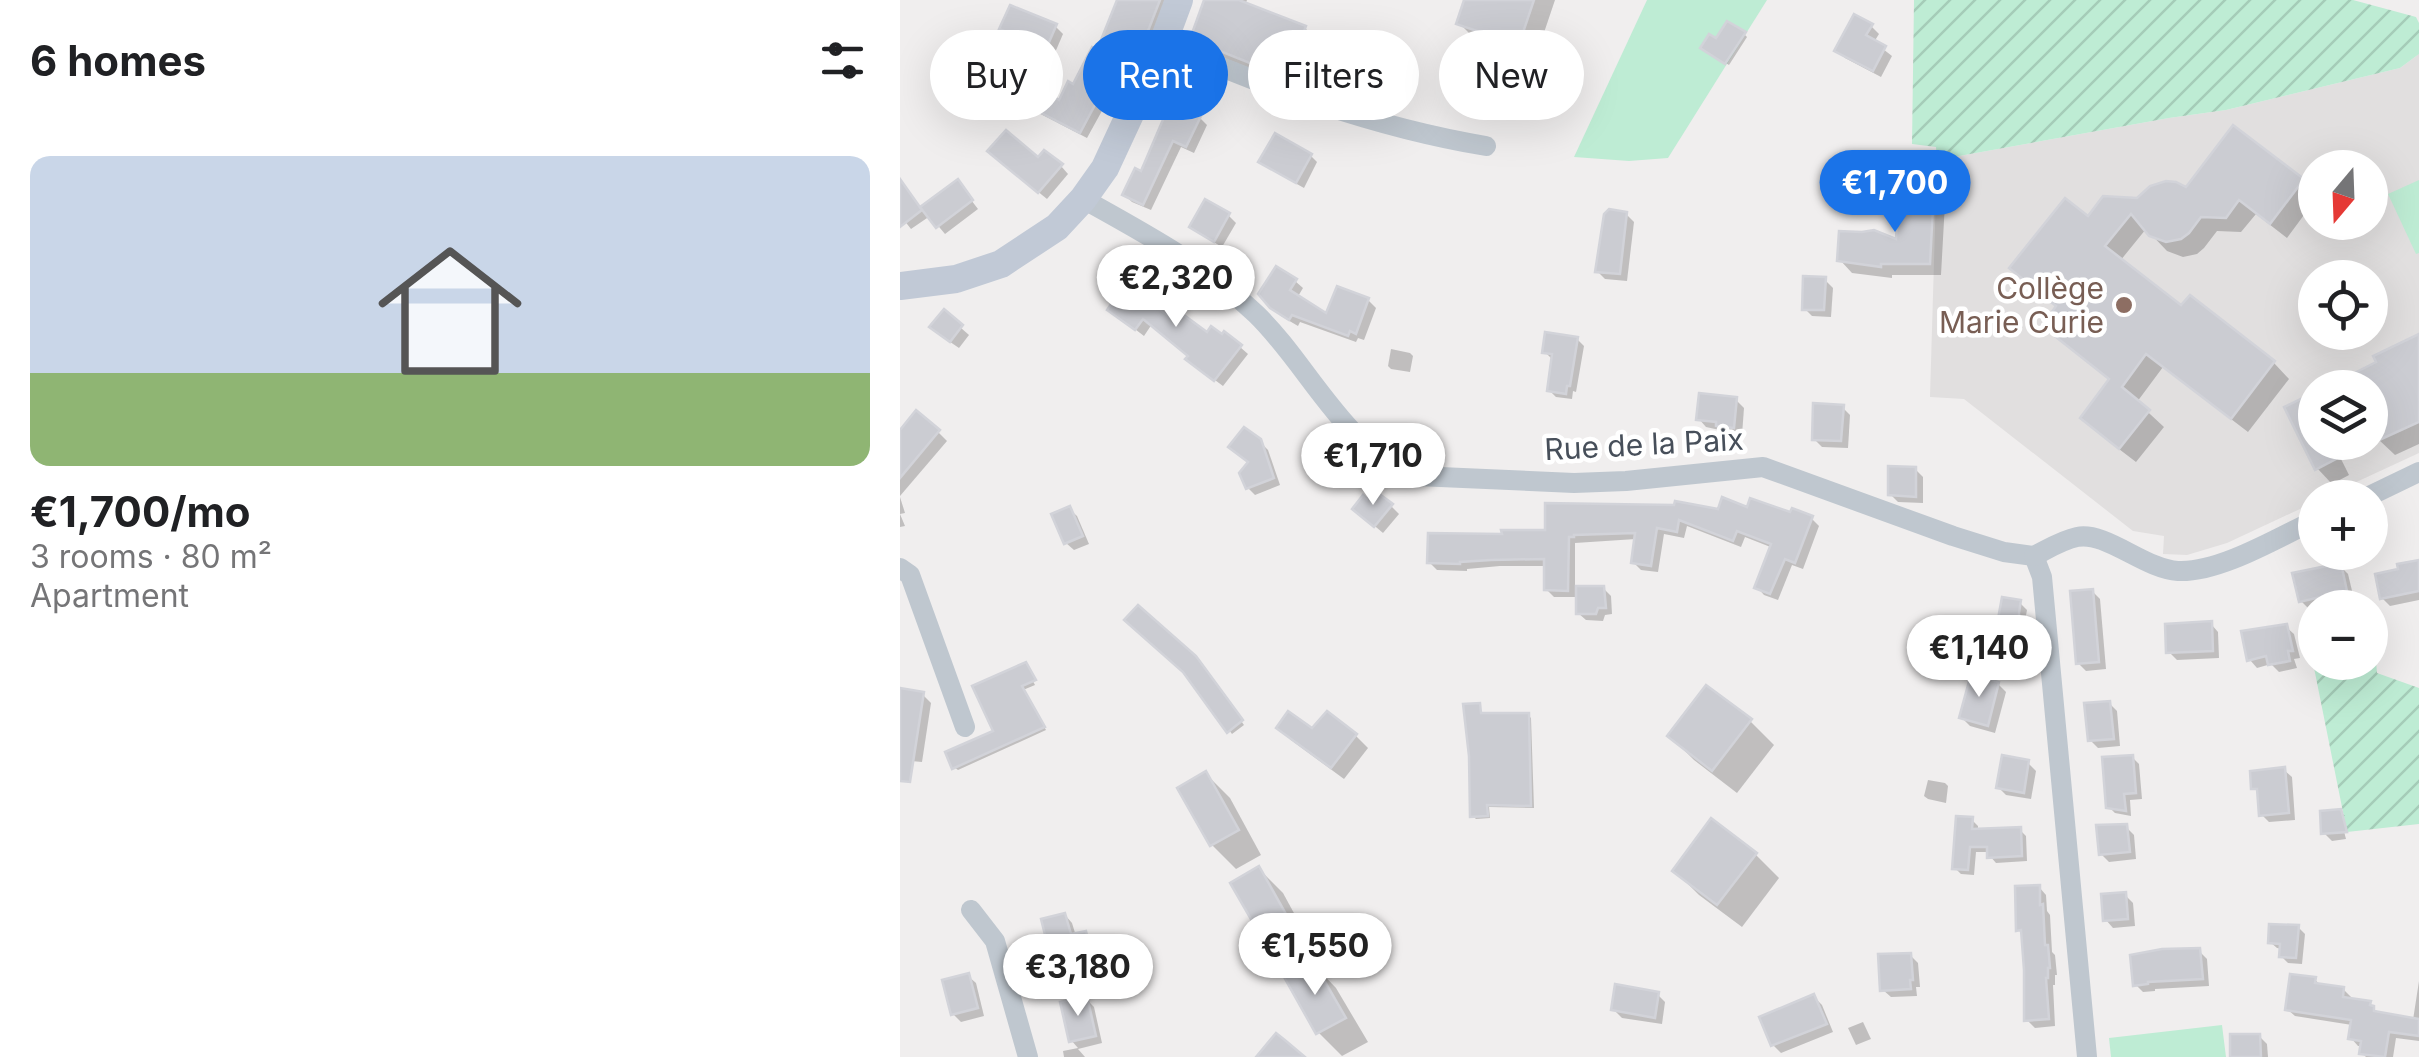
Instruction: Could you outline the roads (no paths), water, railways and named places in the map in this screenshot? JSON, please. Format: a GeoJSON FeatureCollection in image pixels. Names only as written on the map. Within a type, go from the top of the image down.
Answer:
{"type":"FeatureCollection","features":[{"type":"Feature","properties":{"kind":"street"},"geometry":{"type":"LineString","coordinates":[[1168,30],[1179,0]]}},
{"type":"Feature","properties":{"kind":"street"},"geometry":{"type":"LineString","coordinates":[[1228,70],[1370,121],[1486,146]]}},
{"type":"Feature","properties":{"kind":"street"},"geometry":{"type":"LineString","coordinates":[[900,286],[956,279],[1001,264],[1057,227],[1104,168],[1126,120]]}},
{"type":"Feature","properties":{"kind":"street","name":"Rue de la Paix"},"geometry":{"type":"LineString","coordinates":[[1083,199],[1173,250],[1229,290],[1260,317],[1354,432],[1399,470],[1417,476],[1574,483],[1762,467],[1953,536],[2004,552],[2034,556]]}},
{"type":"Feature","properties":{"kind":"street"},"geometry":{"type":"LineString","coordinates":[[2388,487],[2419,472]]}},
{"type":"Feature","properties":{"kind":"street"},"geometry":{"type":"LineString","coordinates":[[2087,1057],[2042,577],[2034,556],[2080,536],[2098,538],[2156,567],[2183,571],[2214,566],[2298,528]]}},
{"type":"Feature","properties":{"kind":"street"},"geometry":{"type":"LineString","coordinates":[[900,568],[910,575],[965,727]]}},
{"type":"Feature","properties":{"kind":"street"},"geometry":{"type":"LineString","coordinates":[[971,910],[995,941],[1028,1057]]}},
{"type":"Feature","properties":{"kind":"place","name":"Collège Marie Curie"},"geometry":{"type":"Point","coordinates":[2124,305]}}]}
